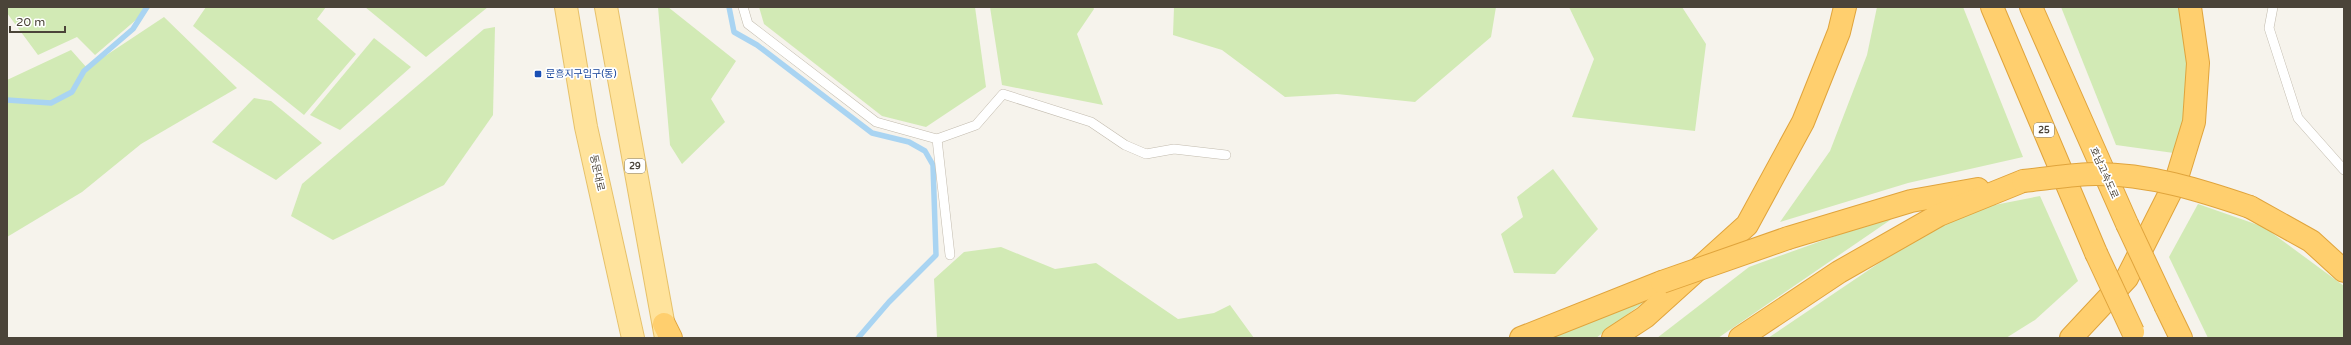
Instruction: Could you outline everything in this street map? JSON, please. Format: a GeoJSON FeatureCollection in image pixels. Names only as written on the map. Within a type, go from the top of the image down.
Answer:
{"type":"FeatureCollection","features":[{"type":"Feature","properties":{"kind":"highway"},"geometry":{"type":"LineString","coordinates":[[1613,338],[1645,317],[1747,225],[1803,122],[1839,32],[1845,7]]}},
{"type":"Feature","properties":{"kind":"highway","name":"25"},"geometry":{"type":"LineString","coordinates":[[1992,7],[2096,253],[2134,335]]}},
{"type":"Feature","properties":{"kind":"highway","name":"호남고속도로"},"geometry":{"type":"LineString","coordinates":[[2031,7],[2127,224],[2181,338]]}},
{"type":"Feature","properties":{"kind":"highway"},"geometry":{"type":"LineString","coordinates":[[2071,338],[2127,278],[2176,181],[2194,122],[2198,63],[2190,7]]}},
{"type":"Feature","properties":{"kind":"highway"},"geometry":{"type":"LineString","coordinates":[[1521,338],[1662,282],[1788,238],[1911,201],[2023,181],[2095,174],[2137,177],[2188,186],[2250,207],[2311,241],[2344,271]]}},
{"type":"Feature","properties":{"kind":"highway"},"geometry":{"type":"LineString","coordinates":[[1740,338],[1839,272],[1939,215],[2023,181]]}},
{"type":"Feature","properties":{"kind":"main road","name":"동문대로"},"geometry":{"type":"LineString","coordinates":[[566,7],[586,127],[633,338]]}},
{"type":"Feature","properties":{"kind":"main road","name":"29"},"geometry":{"type":"LineString","coordinates":[[606,7],[667,333]]}},
{"type":"Feature","properties":{"kind":"lane"},"geometry":{"type":"LineString","coordinates":[[743,7],[748,24],[876,122],[937,139],[976,125],[1003,94],[1091,122],[1124,145],[1146,154],[1174,149],[1226,155]]}},
{"type":"Feature","properties":{"kind":"lane"},"geometry":{"type":"LineString","coordinates":[[2273,7],[2269,28],[2298,118],[2344,170]]}},
{"type":"Feature","properties":{"kind":"lane"},"geometry":{"type":"LineString","coordinates":[[937,139],[950,255]]}},
{"type":"Feature","properties":{"kind":"green space"},"geometry":{"type":"Polygon","coordinates":[[[7,7],[151,7],[95,55],[77,37],[38,55],[7,13],[7,7]]]}},
{"type":"Feature","properties":{"kind":"green space"},"geometry":{"type":"Polygon","coordinates":[[[206,7],[326,7],[317,19],[356,54],[304,115],[193,26],[206,7]]]}},
{"type":"Feature","properties":{"kind":"green space"},"geometry":{"type":"Polygon","coordinates":[[[365,7],[488,7],[426,57],[365,7]]]}},
{"type":"Feature","properties":{"kind":"green space"},"geometry":{"type":"Polygon","coordinates":[[[658,7],[668,7],[736,61],[711,99],[725,122],[682,164],[670,145],[658,7]]]}},
{"type":"Feature","properties":{"kind":"green space"},"geometry":{"type":"Polygon","coordinates":[[[759,7],[975,7],[986,87],[926,127],[882,116],[764,24],[759,7]]]}},
{"type":"Feature","properties":{"kind":"green space"},"geometry":{"type":"Polygon","coordinates":[[[990,7],[1093,7],[1094,9],[1077,34],[1103,105],[1002,85],[990,7]]]}},
{"type":"Feature","properties":{"kind":"green space"},"geometry":{"type":"Polygon","coordinates":[[[1174,7],[1496,7],[1491,37],[1415,102],[1337,94],[1285,97],[1222,50],[1173,35],[1174,7]]]}},
{"type":"Feature","properties":{"kind":"green space"},"geometry":{"type":"Polygon","coordinates":[[[1569,7],[1682,7],[1706,44],[1695,131],[1572,117],[1594,59],[1569,7]]]}},
{"type":"Feature","properties":{"kind":"green space"},"geometry":{"type":"Polygon","coordinates":[[[1877,7],[1963,7],[2023,157],[1908,183],[1780,222],[1830,151],[1867,55],[1877,7]]]}},
{"type":"Feature","properties":{"kind":"green space"},"geometry":{"type":"Polygon","coordinates":[[[2061,7],[2186,7],[2197,72],[2181,154],[2116,145],[2061,7]]]}},
{"type":"Feature","properties":{"kind":"green space"},"geometry":{"type":"Polygon","coordinates":[[[164,17],[237,88],[141,144],[82,192],[7,237],[7,80],[71,50],[87,68],[164,17]]]}},
{"type":"Feature","properties":{"kind":"green space"},"geometry":{"type":"Polygon","coordinates":[[[495,27],[493,115],[444,185],[333,240],[291,216],[302,184],[484,29],[495,27]]]}},
{"type":"Feature","properties":{"kind":"green space"},"geometry":{"type":"Polygon","coordinates":[[[374,38],[411,67],[340,130],[310,115],[374,38]]]}},
{"type":"Feature","properties":{"kind":"green space"},"geometry":{"type":"Polygon","coordinates":[[[254,98],[271,101],[322,143],[276,180],[212,142],[254,98]]]}},
{"type":"Feature","properties":{"kind":"green space"},"geometry":{"type":"Polygon","coordinates":[[[1553,169],[1598,229],[1555,274],[1514,273],[1501,234],[1523,217],[1517,197],[1553,169]]]}},
{"type":"Feature","properties":{"kind":"green space"},"geometry":{"type":"Polygon","coordinates":[[[2040,196],[2078,281],[2035,320],[2006,338],[1768,338],[1925,232],[1969,210],[2040,196]]]}},
{"type":"Feature","properties":{"kind":"green space"},"geometry":{"type":"Polygon","coordinates":[[[2198,204],[2264,227],[2344,286],[2344,338],[2208,338],[2169,257],[2198,204]]]}},
{"type":"Feature","properties":{"kind":"green space"},"geometry":{"type":"Polygon","coordinates":[[[1902,212],[1718,338],[1657,338],[1749,267],[1902,212]]]}},
{"type":"Feature","properties":{"kind":"green space"},"geometry":{"type":"Polygon","coordinates":[[[1001,247],[1055,269],[1096,263],[1178,319],[1214,313],[1230,305],[1254,338],[937,338],[934,279],[964,252],[1001,247]]]}},
{"type":"Feature","properties":{"kind":"green space"},"geometry":{"type":"Polygon","coordinates":[[[1644,302],[1596,338],[1537,338],[1540,337],[1644,302]]]}},
{"type":"Feature","properties":{"kind":"waterway"},"geometry":{"type":"LineString","coordinates":[[7,100],[51,103],[72,92],[84,71],[133,29],[147,7]]}},
{"type":"Feature","properties":{"kind":"waterway"},"geometry":{"type":"LineString","coordinates":[[729,7],[734,32],[757,45],[872,133],[909,142],[925,151],[933,165],[936,255],[889,302],[858,338]]}},
{"type":"Feature","properties":{"kind":"place","name":"문흥지구입구(동)"},"geometry":{"type":"Point","coordinates":[538,74]}}]}
